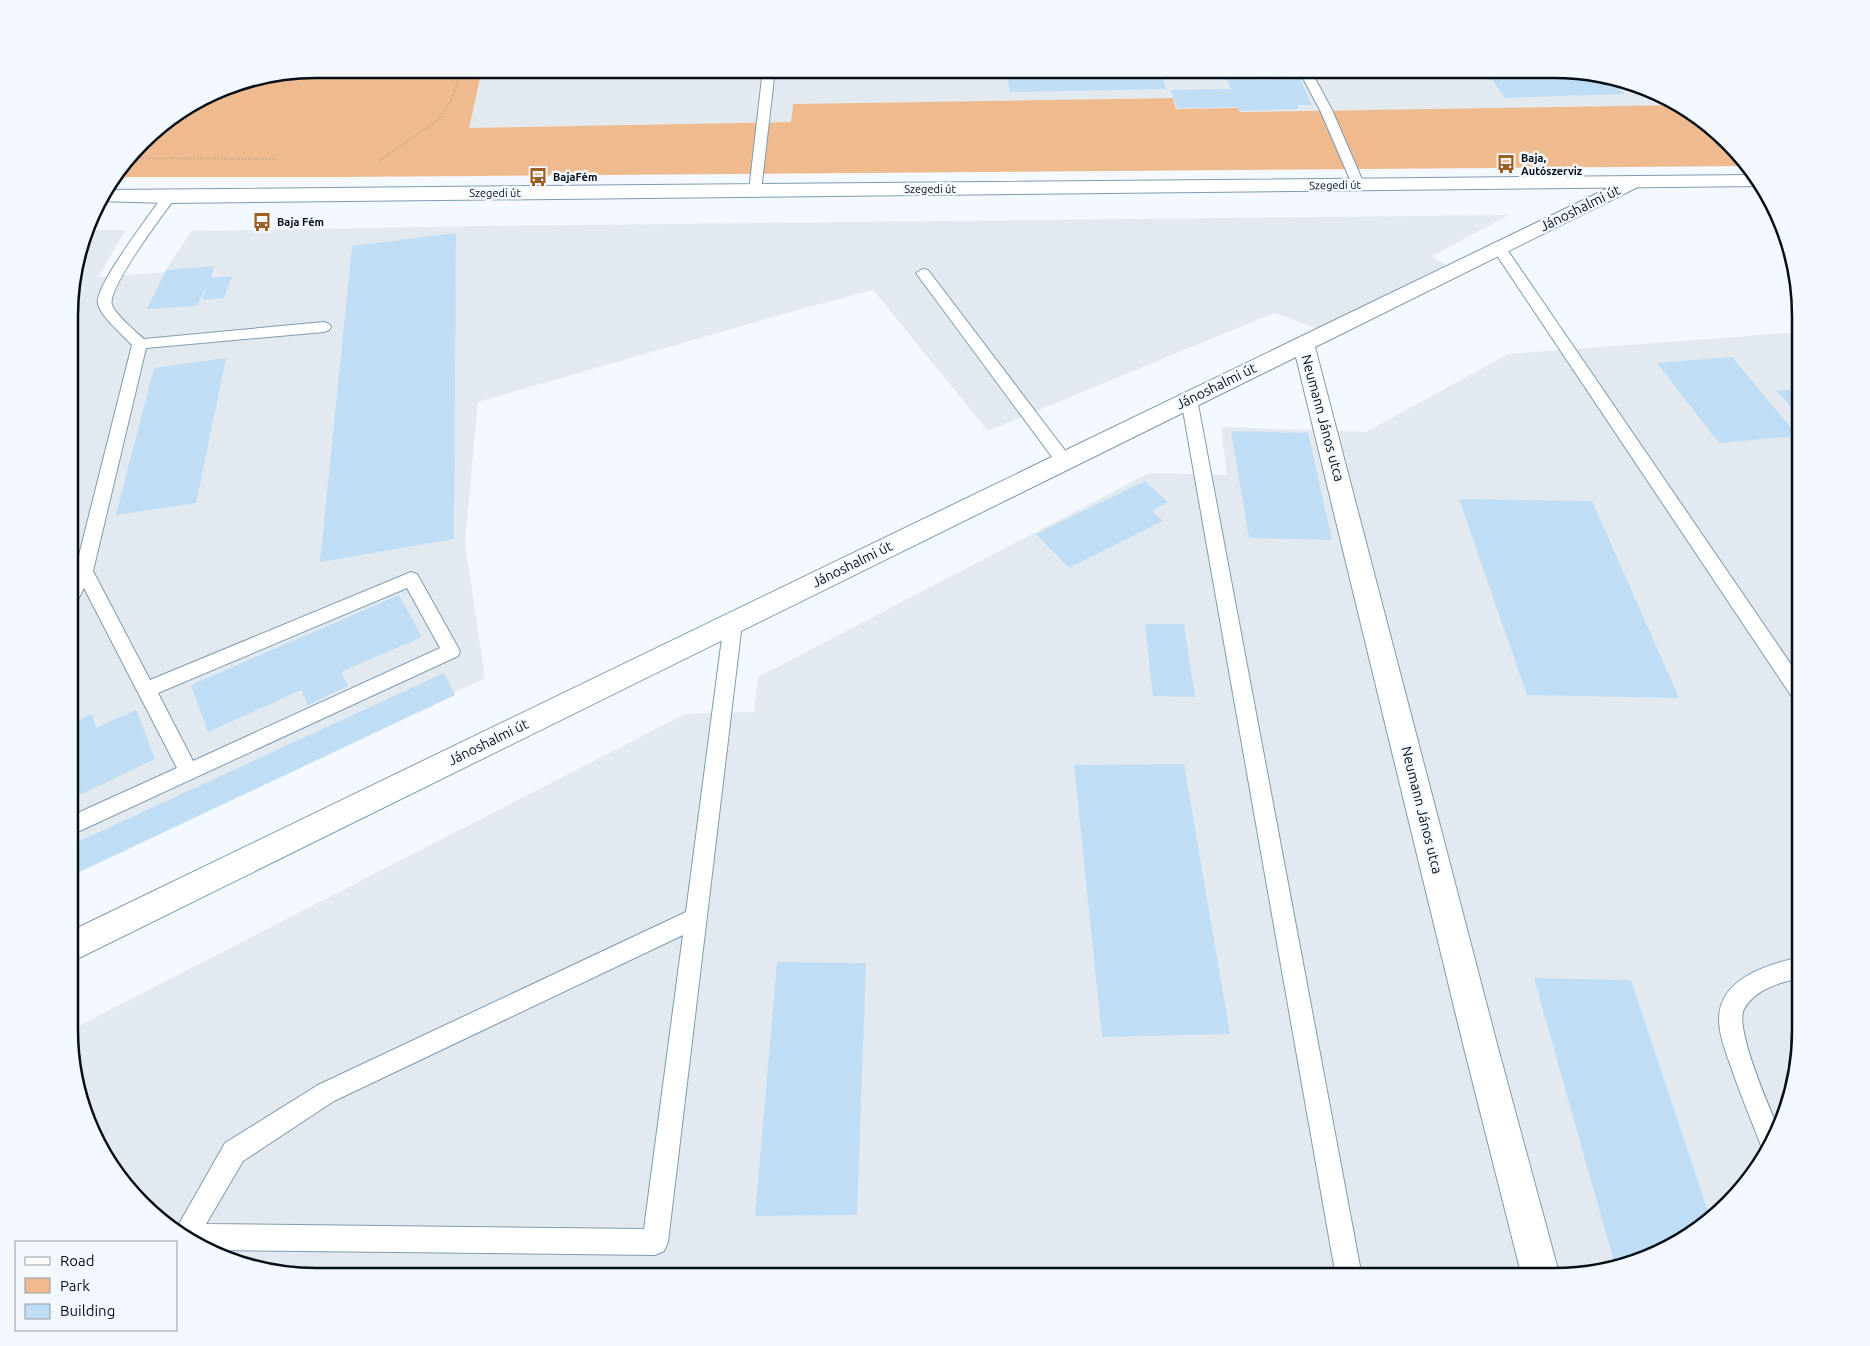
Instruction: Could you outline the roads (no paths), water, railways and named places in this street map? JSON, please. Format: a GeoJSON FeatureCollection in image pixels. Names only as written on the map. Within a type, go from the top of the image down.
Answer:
{"type":"FeatureCollection","features":[{"type":"Feature","properties":{"kind":"street","name":"Szegedi út"},"geometry":{"type":"LineString","coordinates":[[110,196],[1751,181]]}},
{"type":"Feature","properties":{"kind":"street","name":"Jánoshalmi út"},"geometry":{"type":"LineString","coordinates":[[78,944],[1634,182]]}},
{"type":"Feature","properties":{"kind":"street","name":"Neumann János utca"},"geometry":{"type":"LineString","coordinates":[[1304,344],[1360,560],[1507,1153],[1539,1268]]}},
{"type":"Feature","properties":{"kind":"lane"},"geometry":{"type":"LineString","coordinates":[[755,191],[768,78]]}},
{"type":"Feature","properties":{"kind":"lane"},"geometry":{"type":"LineString","coordinates":[[1309,78],[1326,110],[1358,184]]}},
{"type":"Feature","properties":{"kind":"lane"},"geometry":{"type":"LineString","coordinates":[[140,344],[112,315],[105,306],[104,299],[117,272],[169,197]]}},
{"type":"Feature","properties":{"kind":"lane"},"geometry":{"type":"LineString","coordinates":[[1500,248],[1792,683]]}},
{"type":"Feature","properties":{"kind":"lane"},"geometry":{"type":"LineString","coordinates":[[923,273],[1064,461]]}},
{"type":"Feature","properties":{"kind":"lane"},"geometry":{"type":"LineString","coordinates":[[140,344],[324,327]]}},
{"type":"Feature","properties":{"kind":"lane"},"geometry":{"type":"LineString","coordinates":[[78,583],[84,571],[140,344]]}},
{"type":"Feature","properties":{"kind":"lane"},"geometry":{"type":"LineString","coordinates":[[1189,400],[1347,1268]]}},
{"type":"Feature","properties":{"kind":"lane"},"geometry":{"type":"LineString","coordinates":[[84,571],[188,772]]}},
{"type":"Feature","properties":{"kind":"lane"},"geometry":{"type":"LineString","coordinates":[[78,823],[451,651],[411,579],[146,690]]}},
{"type":"Feature","properties":{"kind":"lane"},"geometry":{"type":"LineString","coordinates":[[197,1237],[655,1242],[733,622]]}},
{"type":"Feature","properties":{"kind":"lane"},"geometry":{"type":"LineString","coordinates":[[188,1231],[234,1152],[326,1093],[696,918]]}},
{"type":"Feature","properties":{"kind":"lane"},"geometry":{"type":"LineString","coordinates":[[1769,1134],[1733,1038],[1731,1010],[1747,989],[1769,974],[1792,969]]}},
{"type":"Feature","properties":{"kind":"place","name":"Baja, Autószerviz"},"geometry":{"type":"Point","coordinates":[1506,164]}},
{"type":"Feature","properties":{"kind":"place","name":"BajaFém"},"geometry":{"type":"Point","coordinates":[538,177]}},
{"type":"Feature","properties":{"kind":"place","name":"Baja Fém"},"geometry":{"type":"Point","coordinates":[262,222]}}]}
